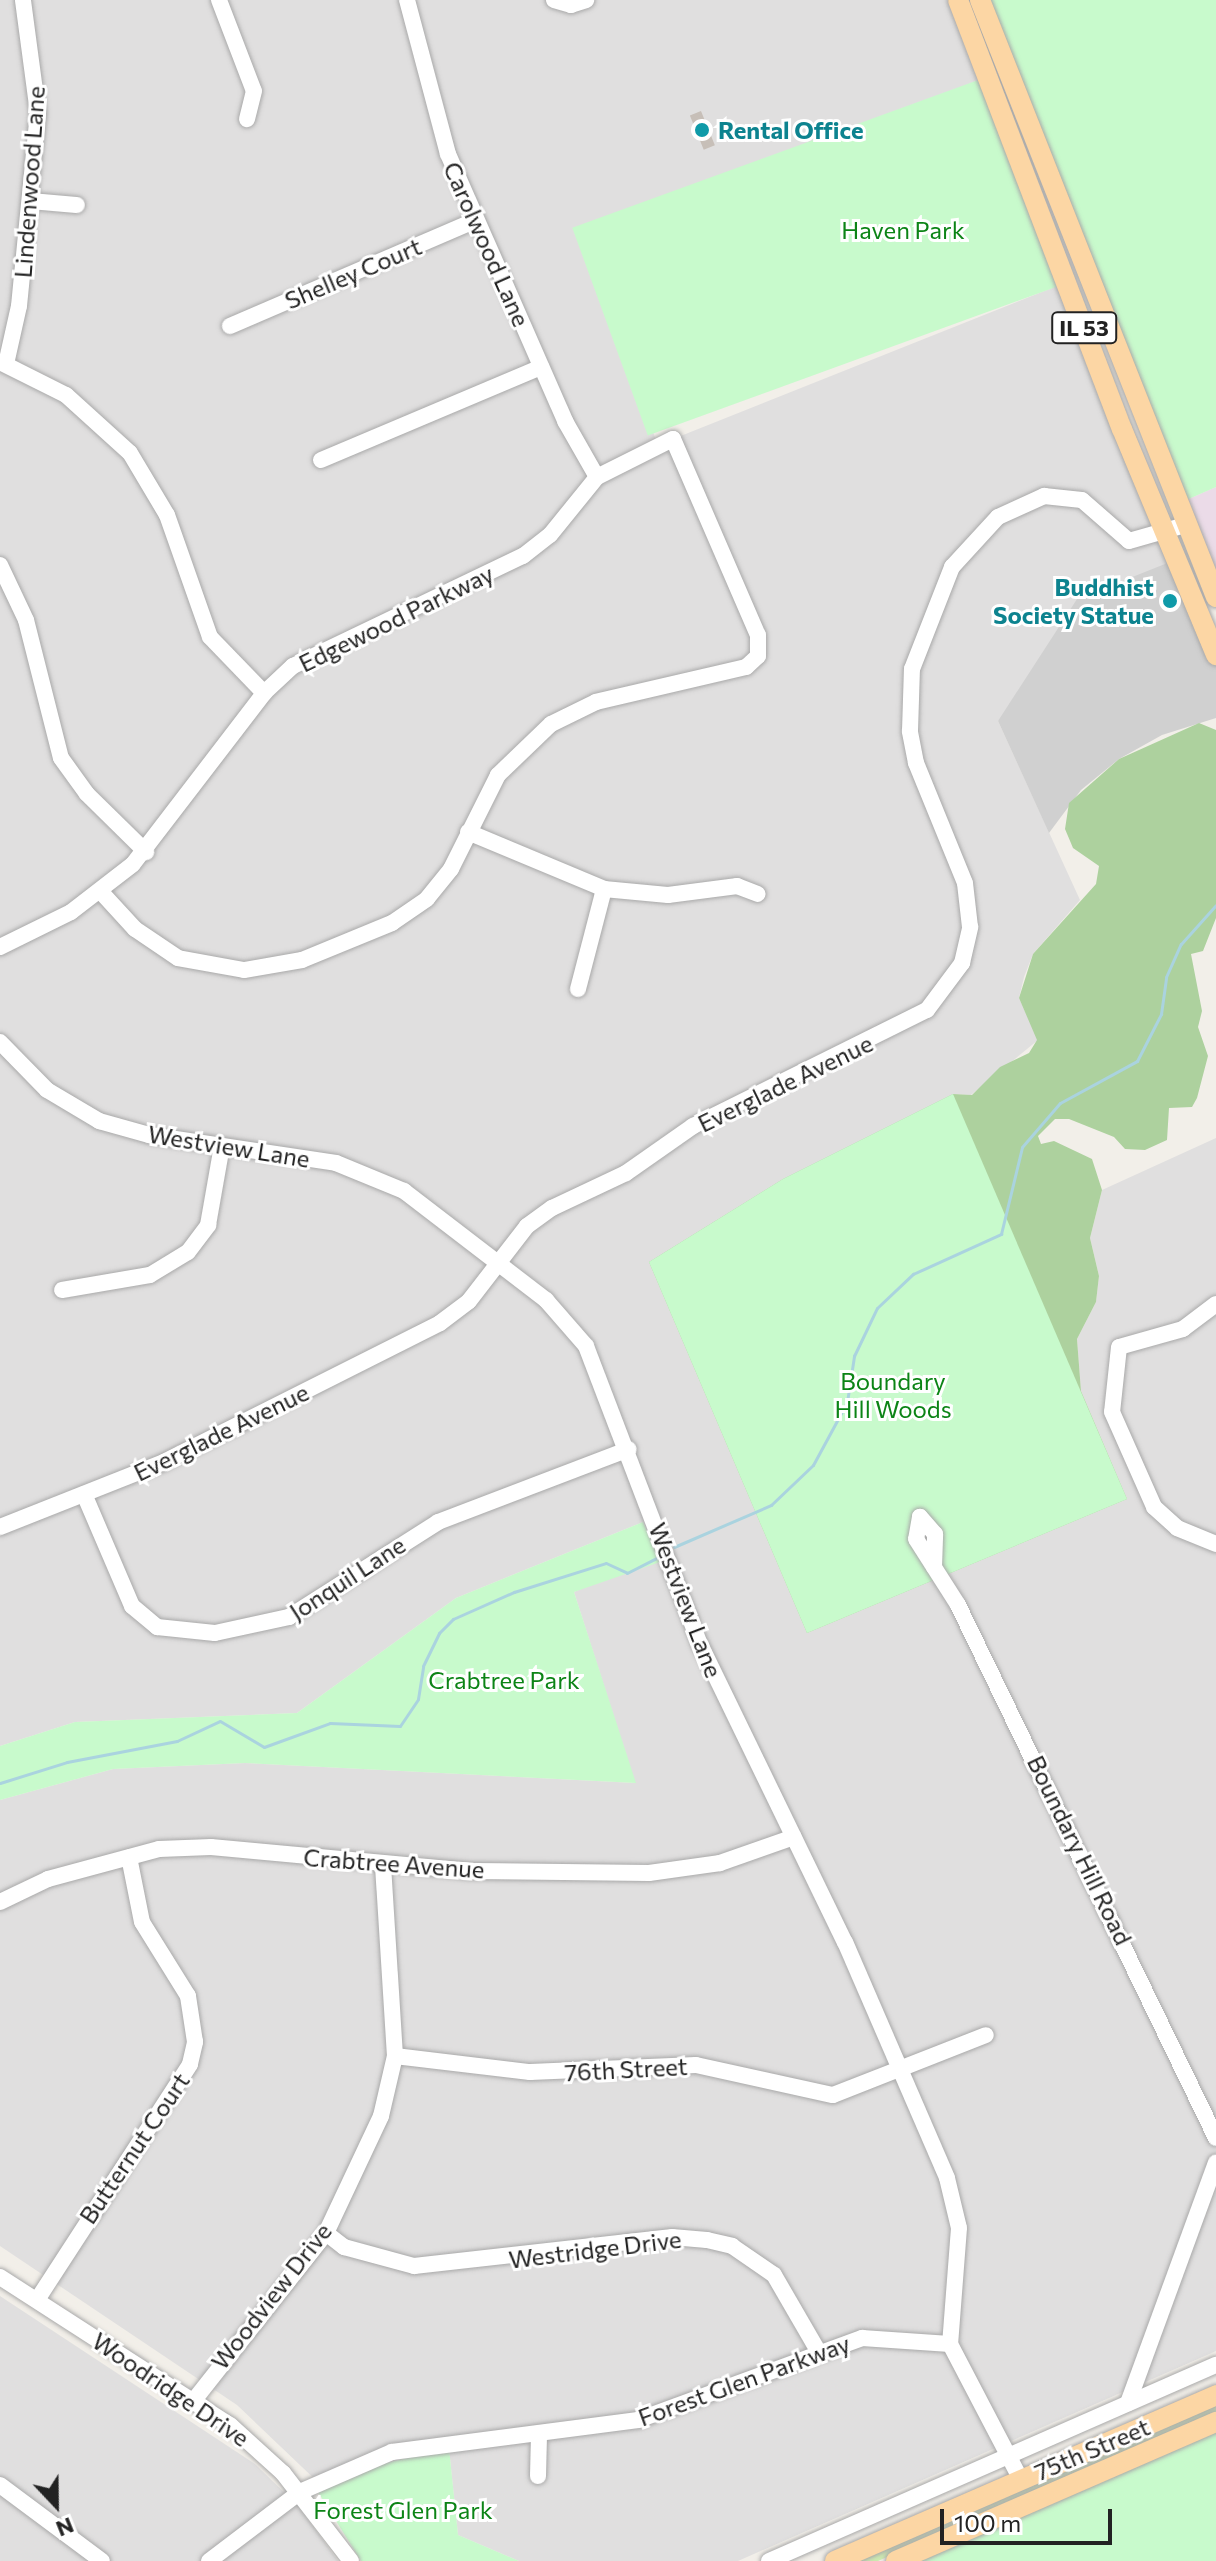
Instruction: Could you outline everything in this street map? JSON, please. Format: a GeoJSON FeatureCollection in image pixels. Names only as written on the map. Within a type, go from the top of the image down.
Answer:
{"type":"FeatureCollection","features":[{"type":"Feature","properties":{"kind":"main road","name":"IL 53"},"geometry":{"type":"LineString","coordinates":[[958,0],[1165,533],[1216,655]]}},
{"type":"Feature","properties":{"kind":"main road","name":"IL 53"},"geometry":{"type":"LineString","coordinates":[[980,0],[1216,597]]}},
{"type":"Feature","properties":{"kind":"main road","name":"75th Street"},"geometry":{"type":"LineString","coordinates":[[835,2561],[1216,2395]]}},
{"type":"Feature","properties":{"kind":"main road","name":"75th Street"},"geometry":{"type":"LineString","coordinates":[[896,2561],[1216,2422]]}},
{"type":"Feature","properties":{"kind":"street","name":"Lindenwood Lane"},"geometry":{"type":"LineString","coordinates":[[3,363],[30,201],[37,86],[23,0]]}},
{"type":"Feature","properties":{"kind":"street"},"geometry":{"type":"LineString","coordinates":[[219,0],[254,91],[247,119]]}},
{"type":"Feature","properties":{"kind":"street","name":"Carolwood Lane"},"geometry":{"type":"LineString","coordinates":[[407,0],[433,113],[541,367],[597,477]]}},
{"type":"Feature","properties":{"kind":"street"},"geometry":{"type":"LineString","coordinates":[[554,0],[571,5],[586,0]]}},
{"type":"Feature","properties":{"kind":"street"},"geometry":{"type":"LineString","coordinates":[[30,201],[77,205]]}},
{"type":"Feature","properties":{"kind":"street","name":"Shelley Court"},"geometry":{"type":"LineString","coordinates":[[230,326],[476,220]]}},
{"type":"Feature","properties":{"kind":"street"},"geometry":{"type":"LineString","coordinates":[[3,363],[81,406],[130,453],[167,515],[210,637],[264,693]]}},
{"type":"Feature","properties":{"kind":"street"},"geometry":{"type":"LineString","coordinates":[[321,460],[541,367]]}},
{"type":"Feature","properties":{"kind":"street","name":"Edgewood Parkway"},"geometry":{"type":"LineString","coordinates":[[0,947],[101,892],[146,852],[264,693],[318,650],[523,556],[550,535],[597,477],[673,439],[758,635],[758,656],[741,670],[596,702],[551,724],[508,762],[468,832]]}},
{"type":"Feature","properties":{"kind":"street","name":"Everglade Avenue"},"geometry":{"type":"LineString","coordinates":[[2,1523],[164,1462],[440,1323],[469,1301],[527,1226],[552,1208],[626,1173],[693,1126],[912,1021],[936,1001],[962,963],[969,901],[916,763],[910,693],[920,644],[952,567],[998,517],[1044,496],[1082,500],[1129,541],[1185,525]]}},
{"type":"Feature","properties":{"kind":"street"},"geometry":{"type":"LineString","coordinates":[[0,565],[26,620],[61,758],[87,794],[146,852]]}},
{"type":"Feature","properties":{"kind":"street"},"geometry":{"type":"LineString","coordinates":[[101,892],[135,929],[178,958],[227,970],[272,968],[414,910],[441,883],[468,832],[604,889],[668,895],[737,886],[758,894]]}},
{"type":"Feature","properties":{"kind":"street"},"geometry":{"type":"LineString","coordinates":[[578,989],[604,889]]}},
{"type":"Feature","properties":{"kind":"street","name":"Westview Lane"},"geometry":{"type":"LineString","coordinates":[[0,1042],[47,1090],[99,1121],[368,1173],[428,1206],[499,1262],[553,1305],[586,1346],[629,1449],[700,1644],[794,1837],[901,2071],[955,2204],[950,2344]]}},
{"type":"Feature","properties":{"kind":"street"},"geometry":{"type":"LineString","coordinates":[[62,1290],[150,1275],[188,1252],[208,1225],[222,1146]]}},
{"type":"Feature","properties":{"kind":"street"},"geometry":{"type":"LineString","coordinates":[[1216,1304],[1183,1329],[1119,1347],[1112,1412],[1137,1479],[1177,1528],[1216,1544]]}},
{"type":"Feature","properties":{"kind":"street","name":"Jonquil Lane"},"geometry":{"type":"LineString","coordinates":[[84,1494],[120,1586],[138,1612],[157,1627],[223,1633],[289,1617],[438,1522],[629,1449]]}},
{"type":"Feature","properties":{"kind":"street","name":"Boundary Hill Road"},"geometry":{"type":"LineString","coordinates":[[934,1567],[1041,1771],[1216,2138]]}},
{"type":"Feature","properties":{"kind":"street","name":"Crabtree Avenue"},"geometry":{"type":"LineString","coordinates":[[0,1902],[48,1879],[129,1857],[211,1847],[383,1867],[662,1872],[720,1863],[794,1837]]}},
{"type":"Feature","properties":{"kind":"street","name":"Butternut Court"},"geometry":{"type":"LineString","coordinates":[[37,2300],[190,2064],[191,2005],[148,1936],[129,1857]]}},
{"type":"Feature","properties":{"kind":"street","name":"Woodview Drive"},"geometry":{"type":"LineString","coordinates":[[195,2399],[326,2233],[381,2116],[395,2056],[383,1867]]}},
{"type":"Feature","properties":{"kind":"street","name":"76th Street"},"geometry":{"type":"LineString","coordinates":[[395,2056],[530,2072],[696,2065],[819,2096],[849,2092],[986,2035]]}},
{"type":"Feature","properties":{"kind":"street"},"geometry":{"type":"LineString","coordinates":[[1128,2403],[1216,2163]]}},
{"type":"Feature","properties":{"kind":"street","name":"Westridge Drive"},"geometry":{"type":"LineString","coordinates":[[326,2233],[344,2247],[414,2266],[672,2237],[707,2240],[732,2246],[774,2275],[818,2351]]}},
{"type":"Feature","properties":{"kind":"street","name":"Woodridge Drive"},"geometry":{"type":"LineString","coordinates":[[0,2277],[195,2399],[248,2440],[300,2492],[351,2561]]}},
{"type":"Feature","properties":{"kind":"street","name":"Forest Glen Parkway"},"geometry":{"type":"LineString","coordinates":[[209,2561],[300,2492],[403,2450],[539,2434],[665,2414],[818,2351],[876,2337],[950,2344]]}},
{"type":"Feature","properties":{"kind":"street"},"geometry":{"type":"LineString","coordinates":[[950,2344],[1021,2480]]}},
{"type":"Feature","properties":{"kind":"street"},"geometry":{"type":"LineString","coordinates":[[769,2561],[1216,2365]]}},
{"type":"Feature","properties":{"kind":"street"},"geometry":{"type":"LineString","coordinates":[[538,2476],[539,2434]]}},
{"type":"Feature","properties":{"kind":"street"},"geometry":{"type":"LineString","coordinates":[[0,2485],[102,2561]]}},
{"type":"Feature","properties":{"kind":"shaded area"},"geometry":{"type":"Polygon","coordinates":[[[0,0],[949,0],[981,79],[579,243],[658,445],[1057,286],[1170,562],[998,721],[1080,900],[1033,954],[1024,977],[1019,998],[1038,1040],[971,1095],[953,1094],[1127,1499],[1081,1391],[1077,1339],[1096,1302],[1099,1276],[1090,1238],[1102,1190],[1216,1138],[1216,2351],[738,2561],[519,2561],[458,2535],[449,2449],[323,2487],[237,2405],[0,2246],[0,1800],[113,1769],[245,1763],[635,1783],[574,1592],[657,1557],[643,1522],[456,1598],[297,1713],[75,1722],[0,1746],[0,0]]]}},
{"type":"Feature","properties":{"kind":"shaded area"},"geometry":{"type":"Polygon","coordinates":[[[1216,487],[1216,580],[1184,501],[1216,487]]]}},
{"type":"Feature","properties":{"kind":"shaded area"},"geometry":{"type":"Polygon","coordinates":[[[1170,562],[1216,660],[1216,718],[1162,735],[1119,759],[1081,790],[1049,833],[998,721],[1077,599],[1170,562]]]}},
{"type":"Feature","properties":{"kind":"shaded area"},"geometry":{"type":"Polygon","coordinates":[[[0,2296],[255,2464],[299,2507],[338,2561],[0,2561],[0,2296]]]}},
{"type":"Feature","properties":{"kind":"green space"},"geometry":{"type":"Polygon","coordinates":[[[983,0],[1216,0],[1216,487],[1184,501],[983,0]]]}},
{"type":"Feature","properties":{"kind":"green space","name":"Haven Park"},"geometry":{"type":"Polygon","coordinates":[[[981,79],[1057,287],[648,435],[572,228],[981,79]]]}},
{"type":"Feature","properties":{"kind":"green space","name":"Boundary Hill Woods"},"geometry":{"type":"Polygon","coordinates":[[[1199,723],[1216,730],[1216,918],[1203,951],[1191,954],[1202,1011],[1198,1027],[1208,1056],[1197,1098],[1192,1107],[1169,1108],[1167,1140],[1145,1150],[1125,1149],[1114,1137],[1069,1119],[1055,1119],[1038,1136],[1041,1144],[1054,1141],[1092,1159],[1102,1190],[1090,1238],[1099,1276],[1096,1302],[1077,1339],[1081,1391],[1127,1499],[807,1633],[649,1262],[783,1179],[953,1094],[972,1095],[1000,1067],[1029,1053],[1037,1040],[1019,998],[1033,954],[1096,884],[1099,866],[1073,848],[1065,829],[1069,803],[1119,759],[1199,723]]]}},
{"type":"Feature","properties":{"kind":"green space","name":"Boundary Hill Woods"},"geometry":{"type":"Polygon","coordinates":[[[953,1094],[1127,1499],[807,1633],[649,1262],[783,1179],[953,1094]]]}},
{"type":"Feature","properties":{"kind":"green space","name":"Crabtree Park"},"geometry":{"type":"Polygon","coordinates":[[[643,1522],[660,1562],[574,1592],[636,1783],[245,1763],[113,1769],[0,1800],[0,1746],[75,1722],[297,1713],[456,1598],[643,1522]]]}},
{"type":"Feature","properties":{"kind":"green space"},"geometry":{"type":"Polygon","coordinates":[[[1216,2403],[1216,2414],[952,2529],[878,2561],[853,2561],[1216,2403]]]}},
{"type":"Feature","properties":{"kind":"green space"},"geometry":{"type":"Polygon","coordinates":[[[1216,2427],[1216,2561],[912,2561],[1216,2427]]]}},
{"type":"Feature","properties":{"kind":"green space","name":"Forest Glen Park"},"geometry":{"type":"Polygon","coordinates":[[[449,2448],[458,2535],[519,2561],[361,2561],[318,2492],[370,2467],[449,2448]]]}},
{"type":"Feature","properties":{"kind":"building","name":"Rental Office"},"geometry":{"type":"Polygon","coordinates":[[[701,111],[715,145],[704,150],[690,115],[701,111]]]}},
{"type":"Feature","properties":{"kind":"waterway"},"geometry":{"type":"LineString","coordinates":[[674,1547],[771,1505],[813,1465],[847,1402],[854,1356],[877,1308],[913,1274],[1001,1234],[1022,1147],[1060,1103],[1137,1061],[1161,1014],[1166,977],[1181,944],[1216,905]]}},
{"type":"Feature","properties":{"kind":"waterway"},"geometry":{"type":"LineString","coordinates":[[0,1783],[67,1762],[177,1741],[220,1721],[264,1747],[330,1723],[400,1726],[418,1699],[423,1666],[439,1633],[453,1619],[514,1592],[606,1563],[627,1573],[658,1557]]}},
{"type":"Feature","properties":{"kind":"place","name":"Rental Office"},"geometry":{"type":"Point","coordinates":[702,130]}},
{"type":"Feature","properties":{"kind":"place","name":"Buddhist Society Statue"},"geometry":{"type":"Point","coordinates":[1170,601]}}]}
